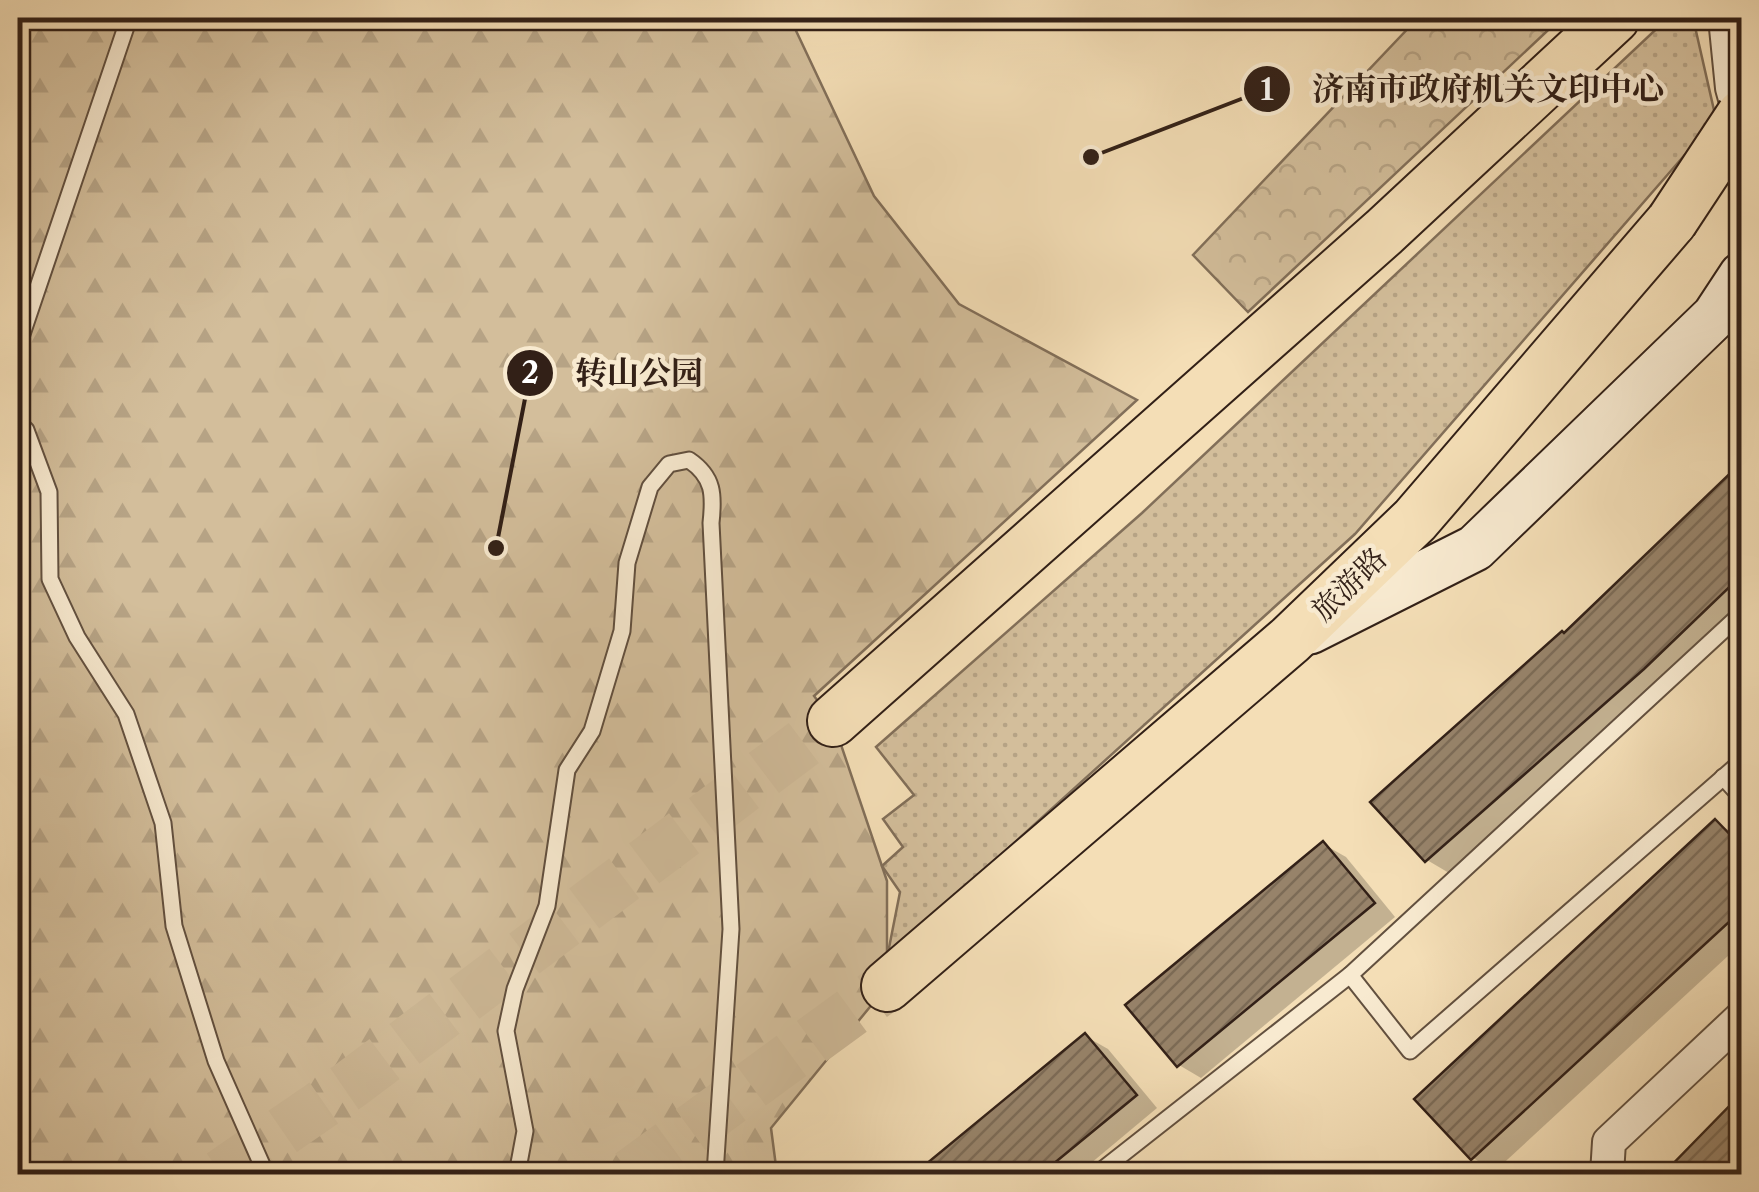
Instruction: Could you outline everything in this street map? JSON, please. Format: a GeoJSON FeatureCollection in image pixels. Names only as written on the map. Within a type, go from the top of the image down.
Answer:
{"type":"FeatureCollection","features":[{"type":"Feature","properties":{"kind":"main road"},"geometry":{"type":"LineString","coordinates":[[833,721],[1384,232],[1614,18]]}},
{"type":"Feature","properties":{"kind":"main road","name":"旅游路"},"geometry":{"type":"LineString","coordinates":[[887,986],[1290,640],[1415,520],[1672,221],[1742,115]]}},
{"type":"Feature","properties":{"kind":"street"},"geometry":{"type":"LineString","coordinates":[[1725,18],[1732,88],[1742,124]]}},
{"type":"Feature","properties":{"kind":"street"},"geometry":{"type":"LineString","coordinates":[[1290,640],[1475,548],[1715,316],[1738,287]]}},
{"type":"Feature","properties":{"kind":"street"},"geometry":{"type":"LineString","coordinates":[[1607,1174],[1609,1142],[1742,1017]]}},
{"type":"Feature","properties":{"kind":"lane"},"geometry":{"type":"LineString","coordinates":[[18,346],[128,18]]}},
{"type":"Feature","properties":{"kind":"lane"},"geometry":{"type":"LineString","coordinates":[[18,422],[26,430],[50,492],[50,579],[77,637],[126,714],[162,823],[174,926],[216,1060],[266,1174]]}},
{"type":"Feature","properties":{"kind":"lane"},"geometry":{"type":"LineString","coordinates":[[518,1174],[525,1131],[506,1031],[515,989],[548,906],[567,770],[592,731],[622,631],[626,562],[650,487],[668,464],[689,460],[706,471],[714,496],[718,717],[731,929],[714,1174]]}},
{"type":"Feature","properties":{"kind":"lane"},"geometry":{"type":"LineString","coordinates":[[1097,1174],[1350,976],[1742,614]]}},
{"type":"Feature","properties":{"kind":"lane"},"geometry":{"type":"LineString","coordinates":[[1350,976],[1410,1051],[1742,761]]}},
{"type":"Feature","properties":{"kind":"lane"},"geometry":{"type":"LineString","coordinates":[[1723,778],[1742,798]]}},
{"type":"Feature","properties":{"kind":"green space"},"geometry":{"type":"Polygon","coordinates":[[[18,18],[790,18],[874,196],[959,304],[1137,400],[814,696],[833,721],[887,881],[887,986],[771,1128],[777,1174],[18,1174],[18,18]]]}},
{"type":"Feature","properties":{"kind":"green space"},"geometry":{"type":"Polygon","coordinates":[[[1418,18],[1561,18],[1248,312],[1193,255],[1418,18]]]}},
{"type":"Feature","properties":{"kind":"green space"},"geometry":{"type":"Polygon","coordinates":[[[1668,18],[1693,18],[1716,119],[1355,534],[887,958],[900,892],[882,866],[903,847],[883,819],[914,795],[876,747],[1142,513],[1668,18]]]}},
{"type":"Feature","properties":{"kind":"building"},"geometry":{"type":"Polygon","coordinates":[[[1742,462],[1742,575],[1644,669],[1425,862],[1370,802],[1564,633],[1742,462]]]}},
{"type":"Feature","properties":{"kind":"building"},"geometry":{"type":"Polygon","coordinates":[[[1715,819],[1742,847],[1742,910],[1471,1160],[1414,1099],[1715,819]]]}},
{"type":"Feature","properties":{"kind":"building"},"geometry":{"type":"Polygon","coordinates":[[[1323,841],[1375,903],[1177,1067],[1125,1005],[1323,841]]]}},
{"type":"Feature","properties":{"kind":"building"},"geometry":{"type":"Polygon","coordinates":[[[1085,1033],[1137,1095],[1041,1174],[914,1174],[1085,1033]]]}},
{"type":"Feature","properties":{"kind":"building"},"geometry":{"type":"Polygon","coordinates":[[[1742,1093],[1742,1174],[1663,1174],[1742,1093]]]}},
{"type":"Feature","properties":{"kind":"tunnel"},"geometry":{"type":"LineString","coordinates":[[221,1174],[350,1085],[833,721]]}},
{"type":"Feature","properties":{"kind":"tunnel"},"geometry":{"type":"LineString","coordinates":[[630,1174],[887,986]]}},
{"type":"Feature","properties":{"kind":"place","name":"济南市政府机关文印中心"},"geometry":{"type":"Point","coordinates":[1091,157]}},
{"type":"Feature","properties":{"kind":"place","name":"转山公园"},"geometry":{"type":"Point","coordinates":[496,548]}}]}
